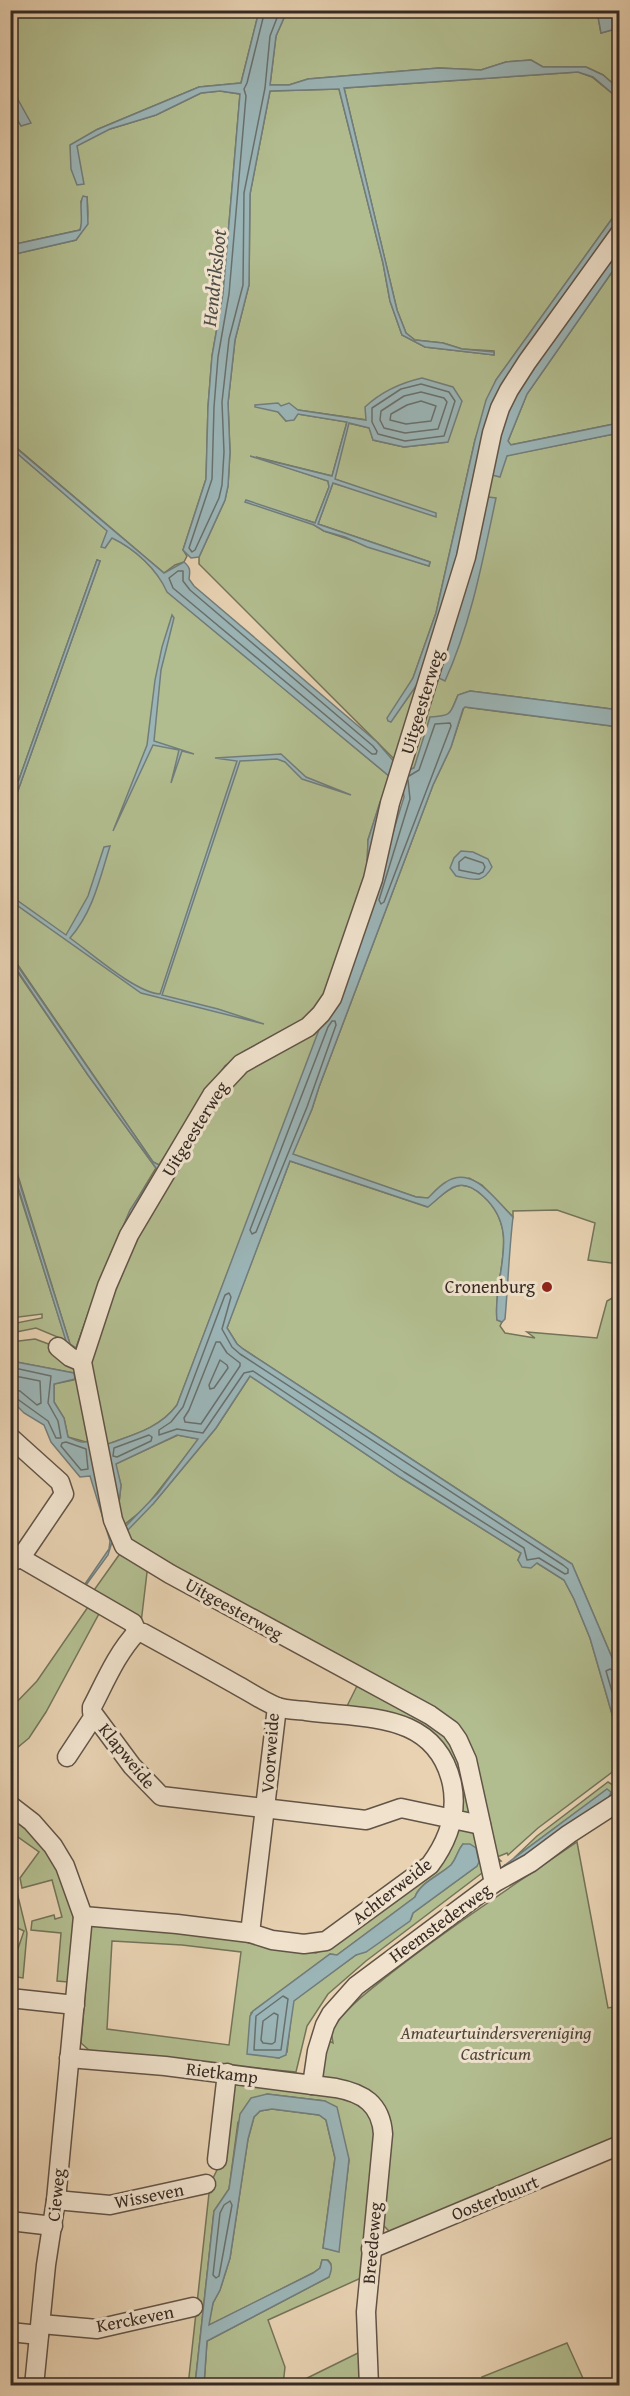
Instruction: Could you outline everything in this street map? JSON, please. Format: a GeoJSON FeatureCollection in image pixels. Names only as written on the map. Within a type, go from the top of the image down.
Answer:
{"type":"FeatureCollection","features":[{"type":"Feature","properties":{"kind":"street","name":"Uitgeesterweg"},"geometry":{"type":"LineString","coordinates":[[494,1883],[466,1760],[458,1740],[442,1722],[170,1574],[124,1546],[113,1520],[82,1362],[107,1286],[129,1235],[212,1095],[241,1064],[308,1027],[332,998],[373,879],[390,803],[466,557],[492,433],[500,408],[527,362],[620,233]]}},
{"type":"Feature","properties":{"kind":"street"},"geometry":{"type":"LineString","coordinates":[[58,1347],[70,1357],[82,1362]]}},
{"type":"Feature","properties":{"kind":"street"},"geometry":{"type":"LineString","coordinates":[[10,1437],[60,1482],[64,1494],[14,1561]]}},
{"type":"Feature","properties":{"kind":"street","name":"Voorweide"},"geometry":{"type":"LineString","coordinates":[[14,1561],[133,1623],[137,1632],[143,1633],[277,1707],[250,1933]]}},
{"type":"Feature","properties":{"kind":"street"},"geometry":{"type":"LineString","coordinates":[[68,1757],[94,1716],[92,1707],[103,1687],[129,1641],[137,1632]]}},
{"type":"Feature","properties":{"kind":"street","name":"Achterweide"},"geometry":{"type":"LineString","coordinates":[[250,1933],[272,1940],[304,1944],[326,1941],[430,1865],[440,1851],[453,1818],[454,1798],[450,1776],[440,1754],[418,1732],[410,1727],[385,1720],[277,1707]]}},
{"type":"Feature","properties":{"kind":"street","name":"Klapweide"},"geometry":{"type":"LineString","coordinates":[[94,1716],[132,1766],[161,1796],[366,1820],[401,1808],[481,1825]]}},
{"type":"Feature","properties":{"kind":"street","name":"Heemstederweg"},"geometry":{"type":"LineString","coordinates":[[312,2085],[320,2038],[331,2014],[371,1973],[494,1883],[539,1857],[569,1834],[620,1802]]}},
{"type":"Feature","properties":{"kind":"street"},"geometry":{"type":"LineString","coordinates":[[10,1805],[37,1826],[53,1846],[65,1866],[83,1916],[250,1933]]}},
{"type":"Feature","properties":{"kind":"street","name":"Cieweg"},"geometry":{"type":"LineString","coordinates":[[34,2385],[56,2200],[83,1916]]}},
{"type":"Feature","properties":{"kind":"street"},"geometry":{"type":"LineString","coordinates":[[10,1998],[75,2005]]}},
{"type":"Feature","properties":{"kind":"street","name":"Rietkamp"},"geometry":{"type":"LineString","coordinates":[[69,2058],[227,2073],[354,2091],[372,2103]]}},
{"type":"Feature","properties":{"kind":"street"},"geometry":{"type":"LineString","coordinates":[[216,2160],[227,2073]]}},
{"type":"Feature","properties":{"kind":"street","name":"Breedeweg"},"geometry":{"type":"LineString","coordinates":[[369,2385],[366,2312],[383,2134],[379,2113],[372,2103]]}},
{"type":"Feature","properties":{"kind":"street","name":"Oosterbuurt"},"geometry":{"type":"LineString","coordinates":[[371,2249],[620,2145]]}},
{"type":"Feature","properties":{"kind":"street","name":"Wisseven"},"geometry":{"type":"LineString","coordinates":[[56,2200],[110,2205],[206,2184]]}},
{"type":"Feature","properties":{"kind":"street"},"geometry":{"type":"LineString","coordinates":[[10,2221],[53,2226]]}},
{"type":"Feature","properties":{"kind":"street","name":"Kerckeven"},"geometry":{"type":"LineString","coordinates":[[10,2332],[40,2329],[97,2329],[193,2307]]}},
{"type":"Feature","properties":{"kind":"green space"},"geometry":{"type":"Polygon","coordinates":[[[11,11],[259,11],[241,83],[199,87],[96,130],[110,129],[156,115],[201,93],[220,91],[240,94],[223,294],[212,356],[206,479],[183,550],[187,556],[184,562],[164,573],[11,443],[10,255],[76,240],[86,225],[88,211],[87,197],[81,201],[83,220],[80,230],[11,245],[11,11]]]}},
{"type":"Feature","properties":{"kind":"green space"},"geometry":{"type":"Polygon","coordinates":[[[287,11],[597,11],[601,33],[619,28],[619,89],[603,75],[586,67],[543,67],[531,60],[506,62],[481,70],[439,68],[308,79],[289,85],[270,85],[276,36],[287,11]]]}},
{"type":"Feature","properties":{"kind":"green space"},"geometry":{"type":"Polygon","coordinates":[[[578,72],[592,77],[619,99],[619,209],[496,380],[475,440],[436,613],[413,678],[394,717],[418,683],[400,765],[199,564],[199,557],[225,500],[228,486],[230,452],[228,403],[235,340],[249,285],[250,194],[270,91],[339,89],[383,263],[390,301],[402,335],[425,347],[494,355],[494,351],[462,349],[443,343],[415,340],[406,333],[397,310],[344,88],[578,72]],[[298,410],[278,412],[286,421],[298,414],[347,422],[332,476],[256,457],[328,481],[329,487],[315,523],[306,520],[324,531],[429,566],[430,562],[318,524],[333,483],[436,514],[334,479],[348,423],[370,428],[373,440],[404,447],[448,442],[367,420],[298,410]]]}},
{"type":"Feature","properties":{"kind":"green space"},"geometry":{"type":"Polygon","coordinates":[[[619,262],[619,423],[510,445],[508,441],[527,394],[619,262]]]}},
{"type":"Feature","properties":{"kind":"green space"},"geometry":{"type":"Polygon","coordinates":[[[619,433],[619,710],[470,691],[458,695],[450,714],[423,745],[414,768],[403,772],[489,459],[619,433]]]}},
{"type":"Feature","properties":{"kind":"green space"},"geometry":{"type":"Polygon","coordinates":[[[11,448],[108,531],[105,548],[112,537],[129,547],[152,568],[168,592],[389,776],[368,840],[367,868],[323,998],[307,1018],[245,1051],[225,1066],[159,1165],[153,1162],[11,955],[11,810],[100,561],[97,560],[11,802],[11,448]]]}},
{"type":"Feature","properties":{"kind":"green space"},"geometry":{"type":"Polygon","coordinates":[[[464,707],[619,727],[619,1264],[588,1260],[595,1223],[557,1210],[513,1211],[513,1217],[482,1185],[469,1178],[428,1198],[416,1197],[292,1155],[312,1109],[433,785],[451,747],[464,707]]]}},
{"type":"Feature","properties":{"kind":"green space"},"geometry":{"type":"Polygon","coordinates":[[[10,961],[88,1075],[156,1168],[130,1211],[99,1283],[76,1348],[70,1344],[11,1153],[10,961]]]}},
{"type":"Feature","properties":{"kind":"green space"},"geometry":{"type":"Polygon","coordinates":[[[323,1023],[177,1405],[153,1426],[105,1445],[89,1370],[113,1279],[228,1080],[323,1023]]]}},
{"type":"Feature","properties":{"kind":"green space"},"geometry":{"type":"Polygon","coordinates":[[[290,1161],[427,1207],[453,1187],[460,1185],[474,1189],[483,1196],[495,1210],[504,1239],[498,1287],[497,1320],[502,1322],[500,1326],[505,1333],[535,1338],[527,1332],[597,1338],[607,1301],[619,1294],[619,1674],[572,1564],[237,1344],[227,1328],[290,1161]]]}},
{"type":"Feature","properties":{"kind":"green space"},"geometry":{"type":"Polygon","coordinates":[[[10,1164],[68,1346],[63,1347],[60,1338],[36,1328],[11,1333],[11,1324],[42,1318],[42,1314],[11,1318],[10,1164]]]}},
{"type":"Feature","properties":{"kind":"green space"},"geometry":{"type":"Polygon","coordinates":[[[35,1339],[54,1346],[81,1366],[91,1440],[86,1442],[68,1437],[64,1418],[54,1402],[54,1384],[74,1380],[74,1373],[11,1361],[11,1342],[35,1339]]]}},
{"type":"Feature","properties":{"kind":"green space"},"geometry":{"type":"Polygon","coordinates":[[[250,1376],[400,1477],[521,1553],[518,1560],[537,1563],[564,1580],[574,1599],[590,1638],[619,1738],[619,1767],[538,1828],[508,1855],[507,1853],[497,1857],[501,1861],[496,1862],[461,1739],[131,1546],[118,1512],[121,1485],[115,1464],[178,1435],[199,1439],[145,1508],[125,1524],[153,1504],[216,1428],[250,1376]]]}},
{"type":"Feature","properties":{"kind":"green space"},"geometry":{"type":"Polygon","coordinates":[[[125,1553],[148,1564],[141,1623],[92,1593],[119,1555],[125,1553]]]}},
{"type":"Feature","properties":{"kind":"green space"},"geometry":{"type":"Polygon","coordinates":[[[90,1604],[101,1610],[46,1712],[29,1738],[11,1753],[11,1708],[37,1681],[90,1604]]]}},
{"type":"Feature","properties":{"kind":"green space"},"geometry":{"type":"Polygon","coordinates":[[[360,1680],[453,1738],[476,1820],[457,1817],[443,1752],[344,1712],[360,1680]]]}},
{"type":"Feature","properties":{"kind":"green space"},"geometry":{"type":"Polygon","coordinates":[[[608,1782],[613,1785],[618,1795],[500,1869],[582,1808],[514,1858],[537,1836],[608,1782]]]}},
{"type":"Feature","properties":{"kind":"green space"},"geometry":{"type":"Polygon","coordinates":[[[11,1818],[23,1827],[25,1825],[55,1862],[74,1916],[68,1982],[57,1981],[61,1933],[31,1930],[32,1921],[54,1915],[55,1919],[62,1917],[52,1880],[22,1888],[20,1878],[39,1852],[11,1832],[11,1818]]]}},
{"type":"Feature","properties":{"kind":"green space"},"geometry":{"type":"Polygon","coordinates":[[[455,1824],[477,1828],[486,1870],[366,1961],[328,1994],[307,2026],[296,2072],[98,2053],[89,2050],[81,2043],[91,1924],[246,1939],[254,1943],[316,1953],[327,1948],[411,1883],[455,1824]],[[463,1844],[451,1865],[425,1883],[415,1897],[337,1955],[330,1954],[251,2013],[273,2057],[279,2058],[287,2052],[293,2001],[356,1955],[411,1919],[413,1913],[477,1866],[478,1857],[463,1844]],[[112,1941],[107,2029],[229,2045],[241,1952],[182,1945],[112,1941]]]}},
{"type":"Feature","properties":{"kind":"green space","name":"Amateurtuindersvereniging Castricum"},"geometry":{"type":"Polygon","coordinates":[[[577,1842],[608,2008],[619,2006],[619,2139],[390,2232],[382,2224],[388,2128],[321,2074],[325,2039],[333,2043],[331,2031],[343,2015],[390,1974],[459,1923],[577,1842]]]}},
{"type":"Feature","properties":{"kind":"green space"},"geometry":{"type":"Polygon","coordinates":[[[11,1878],[14,1880],[27,1933],[23,1978],[11,1976],[11,1969],[24,1931],[11,1925],[11,1878]]]}},
{"type":"Feature","properties":{"kind":"green space"},"geometry":{"type":"Polygon","coordinates":[[[231,2081],[348,2095],[365,2104],[375,2130],[361,2278],[268,2320],[285,2367],[283,2385],[204,2385],[207,2341],[329,2277],[331,2264],[328,2260],[322,2260],[320,2268],[313,2273],[208,2326],[213,2303],[220,2290],[230,2258],[248,2139],[254,2117],[260,2111],[272,2109],[319,2115],[326,2120],[335,2158],[323,2248],[338,2251],[349,2160],[325,2101],[267,2094],[238,2122],[229,2189],[214,2211],[195,2385],[188,2386],[210,2184],[221,2162],[231,2081]]]}},
{"type":"Feature","properties":{"kind":"green space"},"geometry":{"type":"Polygon","coordinates":[[[567,2343],[586,2385],[485,2385],[482,2377],[567,2343]]]}},
{"type":"Feature","properties":{"kind":"green space"},"geometry":{"type":"Polygon","coordinates":[[[360,2352],[361,2385],[293,2385],[360,2352]]]}},
{"type":"Feature","properties":{"kind":"water"},"geometry":{"type":"Polygon","coordinates":[[[259,11],[287,11],[276,36],[270,85],[289,85],[308,79],[439,68],[481,70],[506,62],[531,60],[543,67],[586,67],[603,75],[619,89],[619,99],[593,77],[578,72],[344,88],[397,310],[406,333],[415,340],[443,343],[462,349],[494,352],[494,355],[425,347],[402,335],[390,301],[383,263],[339,89],[270,91],[250,194],[249,285],[235,340],[228,403],[230,452],[228,486],[225,500],[199,557],[191,558],[183,550],[206,479],[212,356],[223,294],[240,94],[220,91],[201,93],[156,115],[110,129],[77,146],[84,184],[77,185],[71,169],[70,145],[96,130],[199,87],[241,83],[259,11]]]}},
{"type":"Feature","properties":{"kind":"water"},"geometry":{"type":"Polygon","coordinates":[[[597,11],[619,11],[619,28],[601,33],[597,11]]]}},
{"type":"Feature","properties":{"kind":"water"},"geometry":{"type":"Polygon","coordinates":[[[11,87],[31,123],[21,126],[11,109],[11,87]]]}},
{"type":"Feature","properties":{"kind":"water"},"geometry":{"type":"Polygon","coordinates":[[[83,196],[87,197],[88,224],[76,240],[11,255],[11,245],[80,230],[83,196]]]}},
{"type":"Feature","properties":{"kind":"water"},"geometry":{"type":"Polygon","coordinates":[[[619,209],[619,220],[506,380],[447,604],[418,683],[391,722],[388,721],[387,718],[413,678],[436,613],[486,400],[496,380],[619,209]]]}},
{"type":"Feature","properties":{"kind":"water"},"geometry":{"type":"Polygon","coordinates":[[[619,244],[619,262],[527,394],[508,441],[511,445],[619,423],[619,433],[507,456],[500,477],[492,475],[499,431],[512,396],[619,244]]]}},
{"type":"Feature","properties":{"kind":"water"},"geometry":{"type":"Polygon","coordinates":[[[422,378],[453,387],[462,401],[448,442],[404,447],[373,440],[369,428],[349,423],[335,479],[436,513],[436,517],[333,483],[318,524],[430,562],[429,566],[367,547],[314,525],[245,502],[246,500],[315,523],[329,487],[328,481],[250,456],[332,476],[347,422],[298,414],[294,420],[286,421],[278,412],[255,407],[255,405],[278,403],[281,406],[289,403],[298,410],[366,420],[365,407],[378,396],[406,382],[422,378]]]}},
{"type":"Feature","properties":{"kind":"water"},"geometry":{"type":"Polygon","coordinates":[[[10,443],[164,573],[184,562],[189,568],[189,579],[194,586],[377,742],[403,772],[414,768],[430,717],[446,715],[458,695],[470,691],[619,710],[619,727],[465,707],[463,709],[451,747],[433,785],[312,1109],[293,1154],[416,1197],[428,1198],[443,1184],[456,1178],[475,1181],[483,1187],[513,1217],[505,1319],[502,1322],[497,1320],[498,1287],[504,1239],[501,1224],[495,1210],[474,1189],[460,1185],[453,1187],[428,1207],[290,1161],[227,1328],[243,1349],[572,1564],[619,1674],[619,1738],[590,1638],[564,1580],[537,1563],[531,1568],[522,1567],[518,1560],[521,1553],[400,1477],[250,1376],[216,1428],[153,1504],[127,1531],[124,1528],[158,1493],[198,1439],[177,1435],[116,1464],[121,1485],[118,1512],[105,1445],[153,1426],[177,1405],[390,842],[404,797],[401,776],[385,793],[389,776],[167,592],[157,575],[137,554],[112,538],[105,548],[101,547],[107,531],[11,448],[10,443]]]}},
{"type":"Feature","properties":{"kind":"water"},"geometry":{"type":"Polygon","coordinates":[[[488,497],[496,498],[481,568],[462,637],[445,681],[439,678],[488,497]]]}},
{"type":"Feature","properties":{"kind":"water"},"geometry":{"type":"Polygon","coordinates":[[[97,560],[100,561],[11,810],[11,802],[97,560]]]}},
{"type":"Feature","properties":{"kind":"water"},"geometry":{"type":"Polygon","coordinates":[[[172,615],[174,618],[161,670],[154,741],[194,754],[182,751],[171,783],[179,750],[153,745],[113,831],[147,745],[155,680],[172,615]]]}},
{"type":"Feature","properties":{"kind":"water"},"geometry":{"type":"Polygon","coordinates":[[[281,754],[306,777],[351,795],[302,779],[285,762],[277,759],[240,761],[162,995],[218,1009],[264,1024],[141,993],[11,901],[11,896],[66,935],[88,896],[104,847],[110,846],[90,906],[70,938],[127,980],[150,992],[160,994],[237,761],[215,758],[281,754]]]}},
{"type":"Feature","properties":{"kind":"water"},"geometry":{"type":"Polygon","coordinates":[[[380,802],[383,803],[372,841],[364,890],[328,992],[314,1011],[323,998],[358,901],[367,868],[368,840],[380,802]]]}},
{"type":"Feature","properties":{"kind":"water"},"geometry":{"type":"Polygon","coordinates":[[[461,851],[473,852],[488,859],[492,867],[481,879],[456,876],[450,868],[454,858],[461,851]]]}},
{"type":"Feature","properties":{"kind":"water"},"geometry":{"type":"Polygon","coordinates":[[[10,955],[153,1162],[159,1165],[172,1149],[198,1103],[225,1066],[245,1051],[299,1023],[241,1055],[219,1075],[161,1169],[156,1168],[88,1075],[11,961],[10,955]]]}},
{"type":"Feature","properties":{"kind":"water"},"geometry":{"type":"Polygon","coordinates":[[[10,1153],[70,1344],[76,1348],[99,1283],[130,1210],[148,1183],[151,1184],[79,1351],[68,1346],[66,1341],[11,1164],[10,1153]]]}},
{"type":"Feature","properties":{"kind":"water"},"geometry":{"type":"Polygon","coordinates":[[[11,1361],[74,1373],[75,1379],[54,1384],[54,1402],[64,1418],[68,1437],[82,1442],[91,1440],[107,1529],[112,1542],[108,1555],[86,1585],[109,1549],[110,1541],[90,1476],[80,1477],[51,1442],[44,1425],[24,1413],[11,1400],[11,1361]]]}},
{"type":"Feature","properties":{"kind":"water"},"geometry":{"type":"Polygon","coordinates":[[[607,1789],[611,1792],[609,1797],[560,1834],[534,1852],[505,1865],[607,1789]]]}},
{"type":"Feature","properties":{"kind":"water"},"geometry":{"type":"Polygon","coordinates":[[[463,1844],[470,1844],[476,1848],[479,1862],[477,1866],[413,1913],[410,1921],[366,1952],[356,1955],[294,2001],[286,2055],[279,2058],[247,2054],[250,2016],[253,2011],[330,1954],[337,1955],[415,1897],[426,1883],[451,1865],[463,1844]]]}},
{"type":"Feature","properties":{"kind":"water"},"geometry":{"type":"Polygon","coordinates":[[[267,2094],[325,2101],[337,2107],[349,2159],[339,2252],[323,2248],[335,2158],[326,2120],[319,2115],[272,2109],[260,2111],[254,2117],[248,2139],[230,2258],[220,2290],[213,2303],[209,2325],[313,2273],[320,2268],[322,2260],[329,2262],[331,2272],[329,2277],[207,2341],[204,2385],[195,2385],[214,2211],[229,2189],[240,2114],[251,2098],[267,2094]]]}},
{"type":"Feature","properties":{"kind":"place","name":"Cronenburg"},"geometry":{"type":"Point","coordinates":[547,1287]}},
{"type":"Feature","properties":{"kind":"water label","name":"Hendriksloot"},"geometry":{"type":"Point","coordinates":[214,278]}}]}
